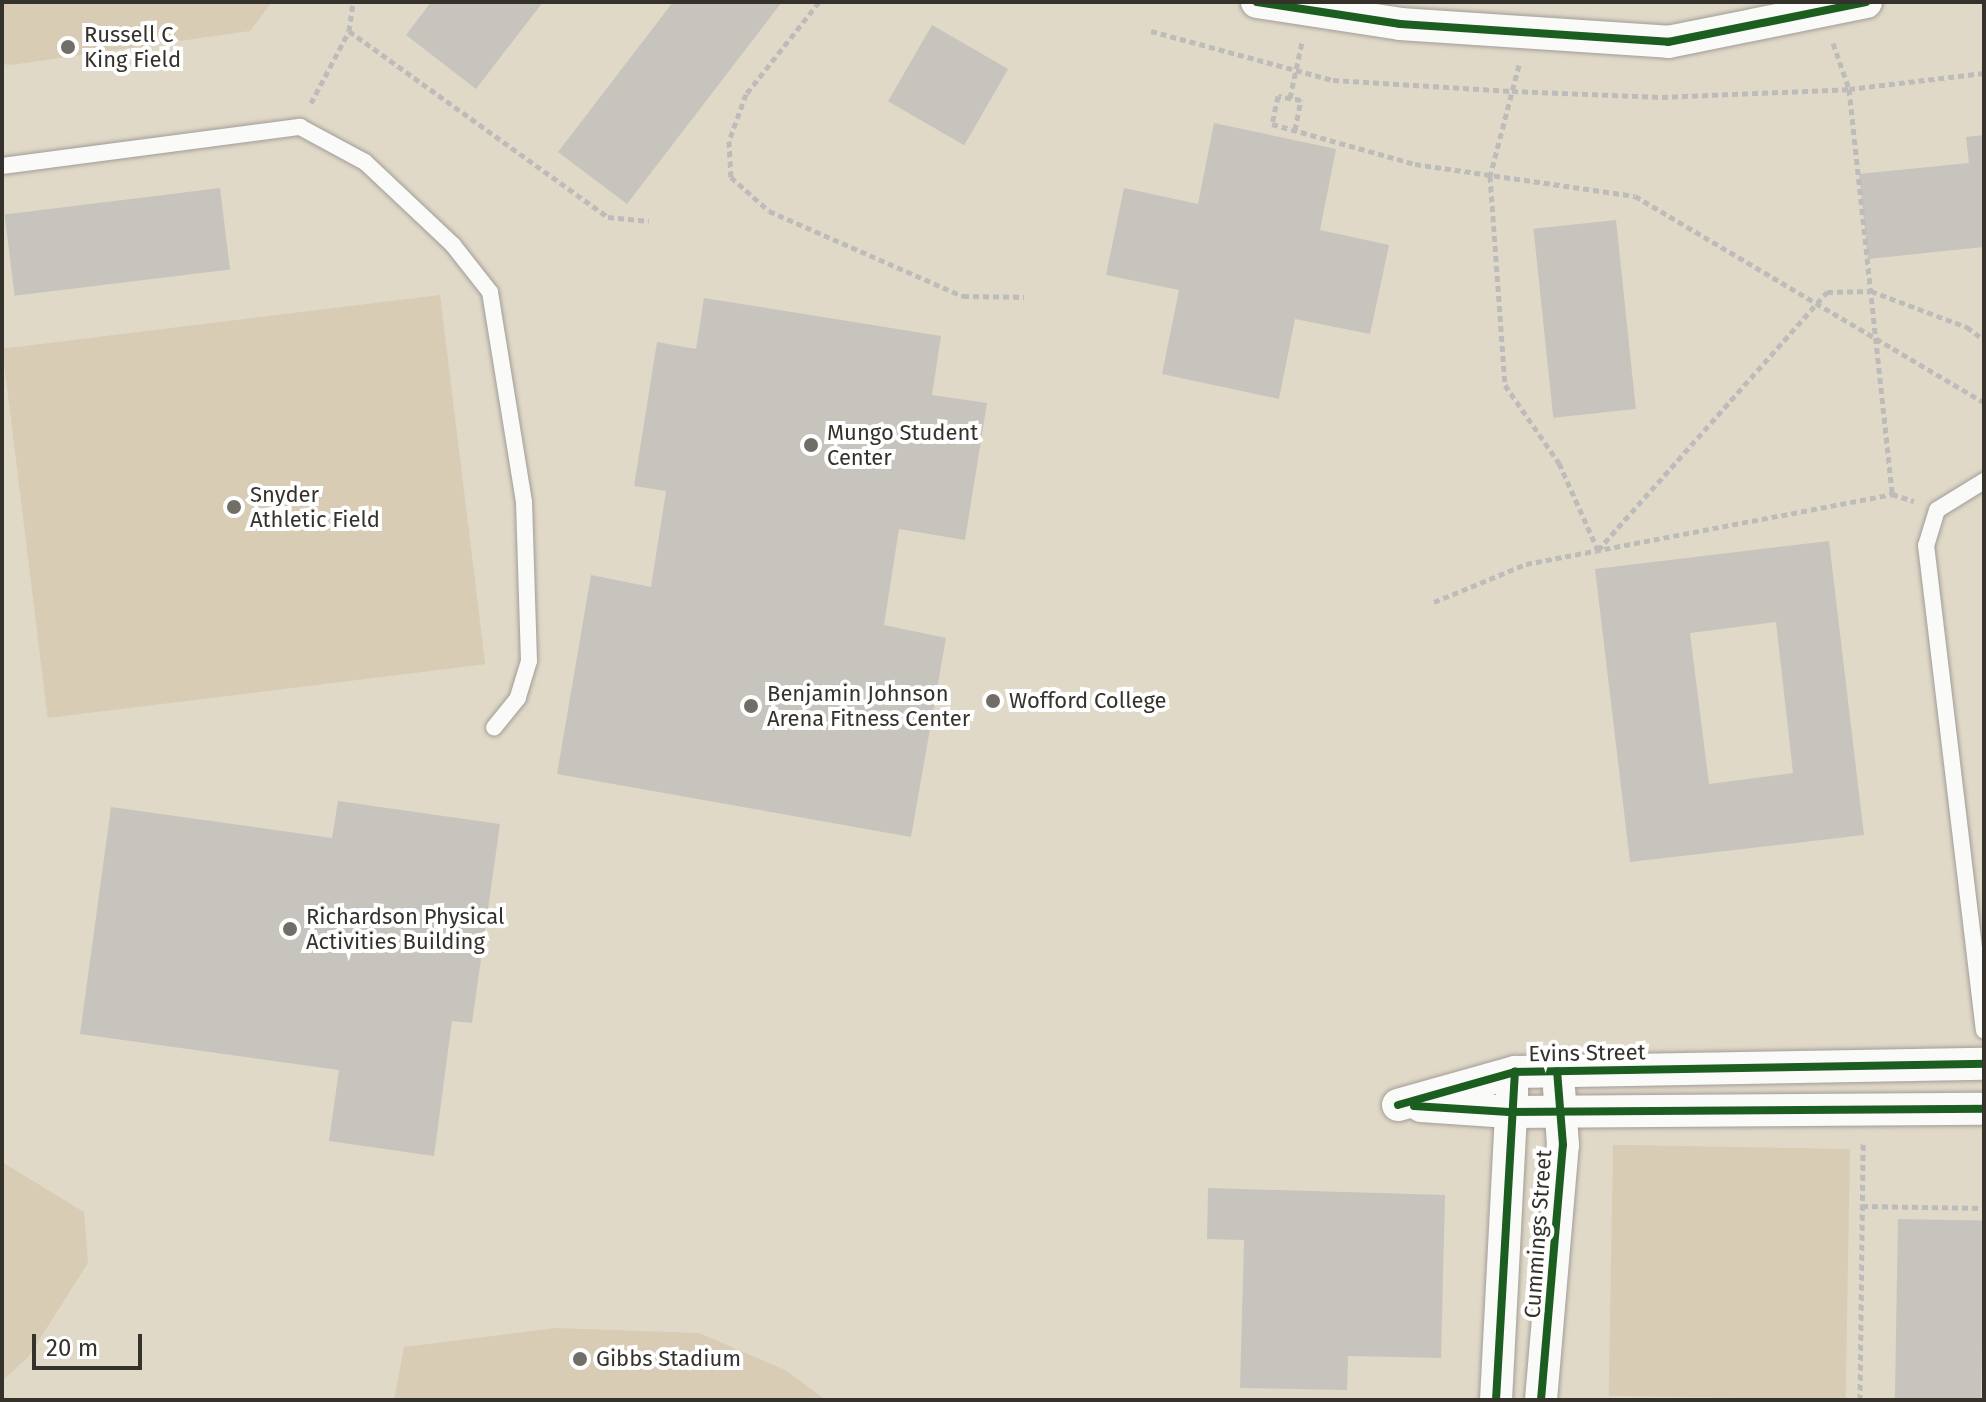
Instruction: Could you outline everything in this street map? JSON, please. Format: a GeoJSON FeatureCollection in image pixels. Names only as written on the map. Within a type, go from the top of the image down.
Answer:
{"type":"FeatureCollection","features":[{"type":"Feature","properties":{"kind":"street"},"geometry":{"type":"LineString","coordinates":[[1257,2],[1527,36],[1668,42],[1866,2]]}},
{"type":"Feature","properties":{"kind":"street","name":"Evins Street"},"geometry":{"type":"LineString","coordinates":[[1984,1064],[1515,1072],[1398,1105],[1509,1112],[1562,1109],[1984,1109]]}},
{"type":"Feature","properties":{"kind":"street","name":"Cummings Street"},"geometry":{"type":"LineString","coordinates":[[1541,1400],[1562,1109],[1557,1071]]}},
{"type":"Feature","properties":{"kind":"street","name":"Cummings Street"},"geometry":{"type":"LineString","coordinates":[[1496,1400],[1506,1277],[1509,1112],[1515,1072]]}},
{"type":"Feature","properties":{"kind":"lane"},"geometry":{"type":"LineString","coordinates":[[2,166],[300,127],[365,162],[453,245],[490,292],[524,502],[529,661],[518,698],[494,728]]}},
{"type":"Feature","properties":{"kind":"lane"},"geometry":{"type":"LineString","coordinates":[[1984,481],[1937,510],[1926,545],[1984,1031]]}},
{"type":"Feature","properties":{"kind":"path"},"geometry":{"type":"LineString","coordinates":[[300,127],[349,31],[353,2]]}},
{"type":"Feature","properties":{"kind":"path"},"geometry":{"type":"LineString","coordinates":[[819,2],[746,94],[729,141],[731,177],[769,211],[963,296],[1024,297]]}},
{"type":"Feature","properties":{"kind":"path"},"geometry":{"type":"LineString","coordinates":[[349,31],[608,217],[649,221]]}},
{"type":"Feature","properties":{"kind":"path"},"geometry":{"type":"LineString","coordinates":[[1151,31],[1295,73],[1512,91],[1662,97],[1849,89],[1984,73]]}},
{"type":"Feature","properties":{"kind":"path"},"geometry":{"type":"LineString","coordinates":[[1527,36],[1490,176],[1505,385],[1559,463],[1598,550]]}},
{"type":"Feature","properties":{"kind":"path"},"geometry":{"type":"LineString","coordinates":[[1290,98],[1301,45]]}},
{"type":"Feature","properties":{"kind":"path"},"geometry":{"type":"LineString","coordinates":[[1849,89],[1892,494]]}},
{"type":"Feature","properties":{"kind":"path"},"geometry":{"type":"LineString","coordinates":[[1295,130],[1301,100],[1278,96],[1272,124],[1415,164],[1635,196],[1984,402]]}},
{"type":"Feature","properties":{"kind":"path"},"geometry":{"type":"LineString","coordinates":[[1598,550],[1813,301],[1827,292],[1871,291],[1967,327],[1984,340]]}},
{"type":"Feature","properties":{"kind":"path"},"geometry":{"type":"LineString","coordinates":[[1434,602],[1526,564],[1892,494],[1937,510]]}},
{"type":"Feature","properties":{"kind":"path"},"geometry":{"type":"LineString","coordinates":[[1860,1400],[1863,1134]]}},
{"type":"Feature","properties":{"kind":"path"},"geometry":{"type":"LineString","coordinates":[[1862,1206],[1984,1208]]}},
{"type":"Feature","properties":{"kind":"shaded area","name":"Wofford College"},"geometry":{"type":"Polygon","coordinates":[[[2,2],[1984,2],[1984,1400],[2,1400],[2,2]]]}},
{"type":"Feature","properties":{"kind":"shaded area","name":"Russell C King Field"},"geometry":{"type":"Polygon","coordinates":[[[2,2],[272,2],[250,31],[11,65],[2,64],[2,2]]]}},
{"type":"Feature","properties":{"kind":"shaded area","name":"Snyder Athletic Field"},"geometry":{"type":"Polygon","coordinates":[[[440,295],[485,664],[48,718],[2,349],[440,295]]]}},
{"type":"Feature","properties":{"kind":"shaded area"},"geometry":{"type":"Polygon","coordinates":[[[1613,1145],[1850,1149],[1846,1400],[1609,1396],[1613,1145]]]}},
{"type":"Feature","properties":{"kind":"shaded area"},"geometry":{"type":"Polygon","coordinates":[[[2,1162],[84,1212],[88,1263],[29,1356],[2,1381],[2,1162]]]}},
{"type":"Feature","properties":{"kind":"shaded area","name":"Gibbs Stadium"},"geometry":{"type":"Polygon","coordinates":[[[555,1328],[699,1333],[785,1370],[826,1400],[394,1400],[404,1347],[555,1328]]]}},
{"type":"Feature","properties":{"kind":"building"},"geometry":{"type":"Polygon","coordinates":[[[431,2],[543,2],[476,89],[406,35],[431,2]]]}},
{"type":"Feature","properties":{"kind":"building"},"geometry":{"type":"Polygon","coordinates":[[[673,2],[782,2],[627,204],[558,152],[673,2]]]}},
{"type":"Feature","properties":{"kind":"building"},"geometry":{"type":"Polygon","coordinates":[[[932,25],[1008,69],[964,145],[888,101],[932,25]]]}},
{"type":"Feature","properties":{"kind":"building"},"geometry":{"type":"Polygon","coordinates":[[[1214,123],[1336,149],[1320,230],[1389,245],[1370,334],[1295,319],[1279,399],[1162,374],[1179,290],[1106,275],[1124,188],[1198,204],[1214,123]]]}},
{"type":"Feature","properties":{"kind":"building"},"geometry":{"type":"Polygon","coordinates":[[[1984,135],[1984,247],[1868,259],[1859,174],[1969,163],[1966,137],[1984,135]]]}},
{"type":"Feature","properties":{"kind":"building"},"geometry":{"type":"Polygon","coordinates":[[[220,188],[230,269],[15,296],[5,214],[220,188]]]}},
{"type":"Feature","properties":{"kind":"building"},"geometry":{"type":"Polygon","coordinates":[[[1616,220],[1636,409],[1553,418],[1533,229],[1616,220]]]}},
{"type":"Feature","properties":{"kind":"building"},"geometry":{"type":"Polygon","coordinates":[[[704,298],[941,336],[932,395],[987,403],[965,540],[899,529],[884,625],[946,638],[911,837],[557,774],[591,575],[651,587],[666,491],[634,486],[657,342],[696,349],[704,298]]]}},
{"type":"Feature","properties":{"kind":"building"},"geometry":{"type":"Polygon","coordinates":[[[1829,541],[1864,835],[1630,862],[1595,569],[1829,541]],[[1776,622],[1690,633],[1709,784],[1793,773],[1776,622]]]}},
{"type":"Feature","properties":{"kind":"building","name":"Richardson Physical Activities Building"},"geometry":{"type":"Polygon","coordinates":[[[338,801],[500,824],[472,1023],[452,1021],[434,1156],[329,1141],[339,1070],[80,1034],[111,807],[332,838],[338,801]]]}},
{"type":"Feature","properties":{"kind":"building"},"geometry":{"type":"Polygon","coordinates":[[[1208,1188],[1445,1195],[1441,1358],[1348,1356],[1347,1390],[1240,1388],[1244,1240],[1207,1239],[1208,1188]]]}},
{"type":"Feature","properties":{"kind":"building"},"geometry":{"type":"Polygon","coordinates":[[[1898,1219],[1984,1221],[1981,1400],[1895,1400],[1898,1219]]]}},
{"type":"Feature","properties":{"kind":"cycle path"},"geometry":{"type":"LineString","coordinates":[[1257,2],[1400,24],[1668,42],[1866,2]]}},
{"type":"Feature","properties":{"kind":"cycle path"},"geometry":{"type":"LineString","coordinates":[[1398,1105],[1515,1072],[1984,1064]]}},
{"type":"Feature","properties":{"kind":"cycle path"},"geometry":{"type":"LineString","coordinates":[[1541,1400],[1563,1145],[1557,1071]]}},
{"type":"Feature","properties":{"kind":"cycle path"},"geometry":{"type":"LineString","coordinates":[[1496,1400],[1515,1072]]}},
{"type":"Feature","properties":{"kind":"cycle path"},"geometry":{"type":"LineString","coordinates":[[1414,1106],[1509,1112],[1984,1109]]}},
{"type":"Feature","properties":{"kind":"place","name":"Russell C King Field"},"geometry":{"type":"Point","coordinates":[68,47]}},
{"type":"Feature","properties":{"kind":"place","name":"Mungo Student Center"},"geometry":{"type":"Point","coordinates":[811,445]}},
{"type":"Feature","properties":{"kind":"place","name":"Snyder Athletic Field"},"geometry":{"type":"Point","coordinates":[234,507]}},
{"type":"Feature","properties":{"kind":"place","name":"Wofford College"},"geometry":{"type":"Point","coordinates":[993,701]}},
{"type":"Feature","properties":{"kind":"place","name":"Benjamin Johnson Arena Fitness Center"},"geometry":{"type":"Point","coordinates":[751,706]}},
{"type":"Feature","properties":{"kind":"place","name":"Richardson Physical Activities Building"},"geometry":{"type":"Point","coordinates":[290,929]}},
{"type":"Feature","properties":{"kind":"place","name":"Gibbs Stadium"},"geometry":{"type":"Point","coordinates":[580,1359]}}]}
